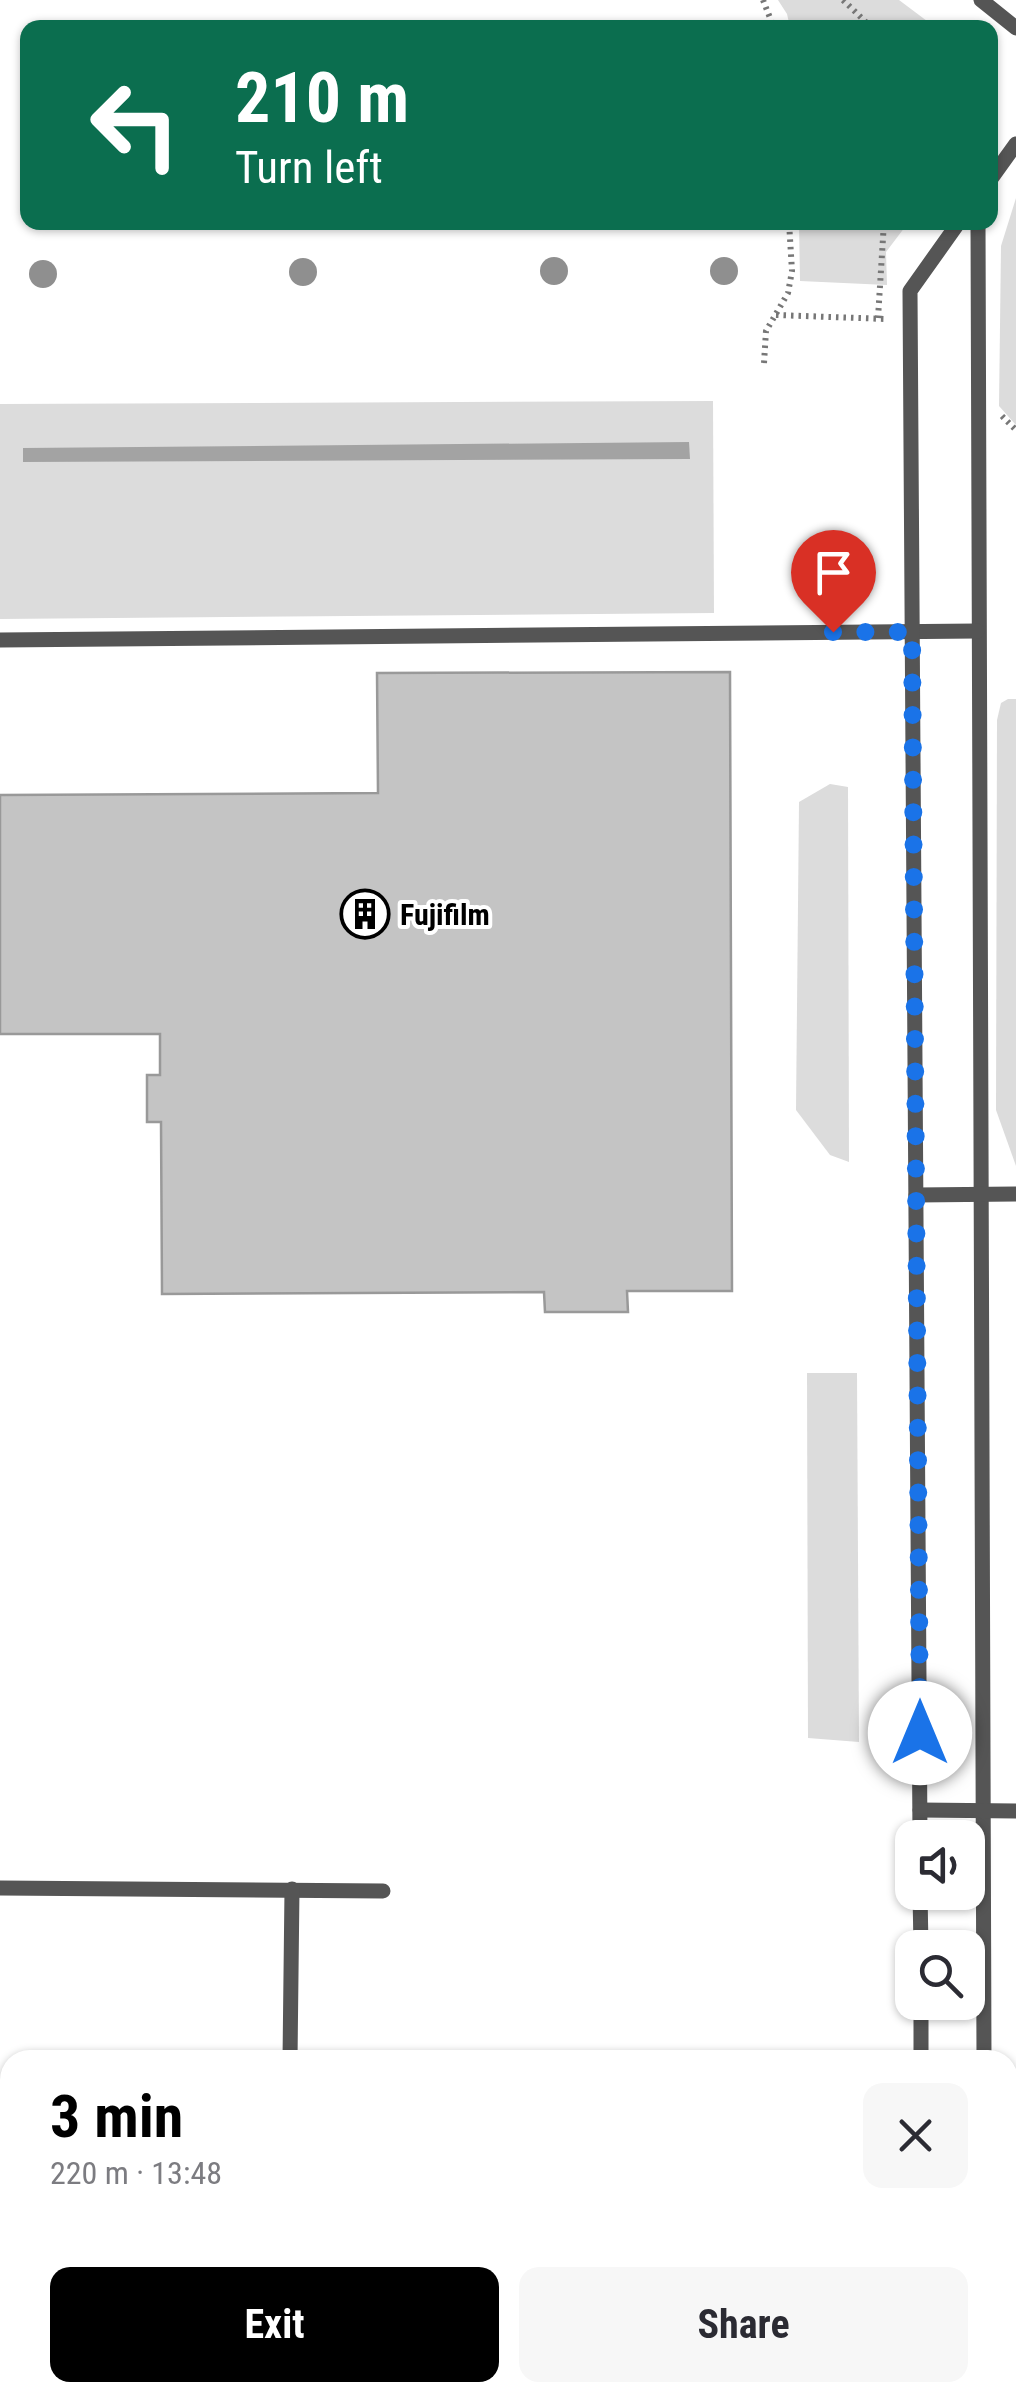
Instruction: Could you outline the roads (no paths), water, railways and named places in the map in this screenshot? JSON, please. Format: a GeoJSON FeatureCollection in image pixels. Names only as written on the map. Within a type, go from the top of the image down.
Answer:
{"type":"FeatureCollection","features":[{"type":"Feature","properties":{"kind":"lane"},"geometry":{"type":"LineString","coordinates":[[980,0],[1016,28]]}},
{"type":"Feature","properties":{"kind":"lane"},"geometry":{"type":"LineString","coordinates":[[998,169],[1016,144]]}},
{"type":"Feature","properties":{"kind":"lane"},"geometry":{"type":"LineString","coordinates":[[920,1820],[910,291],[953,230]]}},
{"type":"Feature","properties":{"kind":"lane"},"geometry":{"type":"LineString","coordinates":[[978,230],[984,2050]]}},
{"type":"Feature","properties":{"kind":"lane"},"geometry":{"type":"LineString","coordinates":[[0,640],[978,631]]}},
{"type":"Feature","properties":{"kind":"lane"},"geometry":{"type":"LineString","coordinates":[[916,1195],[1016,1194]]}},
{"type":"Feature","properties":{"kind":"lane"},"geometry":{"type":"LineString","coordinates":[[920,1810],[1016,1811]]}},
{"type":"Feature","properties":{"kind":"lane"},"geometry":{"type":"LineString","coordinates":[[0,1888],[383,1890]]}},
{"type":"Feature","properties":{"kind":"lane"},"geometry":{"type":"LineString","coordinates":[[290,2050],[292,1889]]}},
{"type":"Feature","properties":{"kind":"lane"},"geometry":{"type":"LineString","coordinates":[[921,2020],[922,2050]]}},
{"type":"Feature","properties":{"kind":"place","name":"Fujifilm"},"geometry":{"type":"Point","coordinates":[365,914]}}]}
